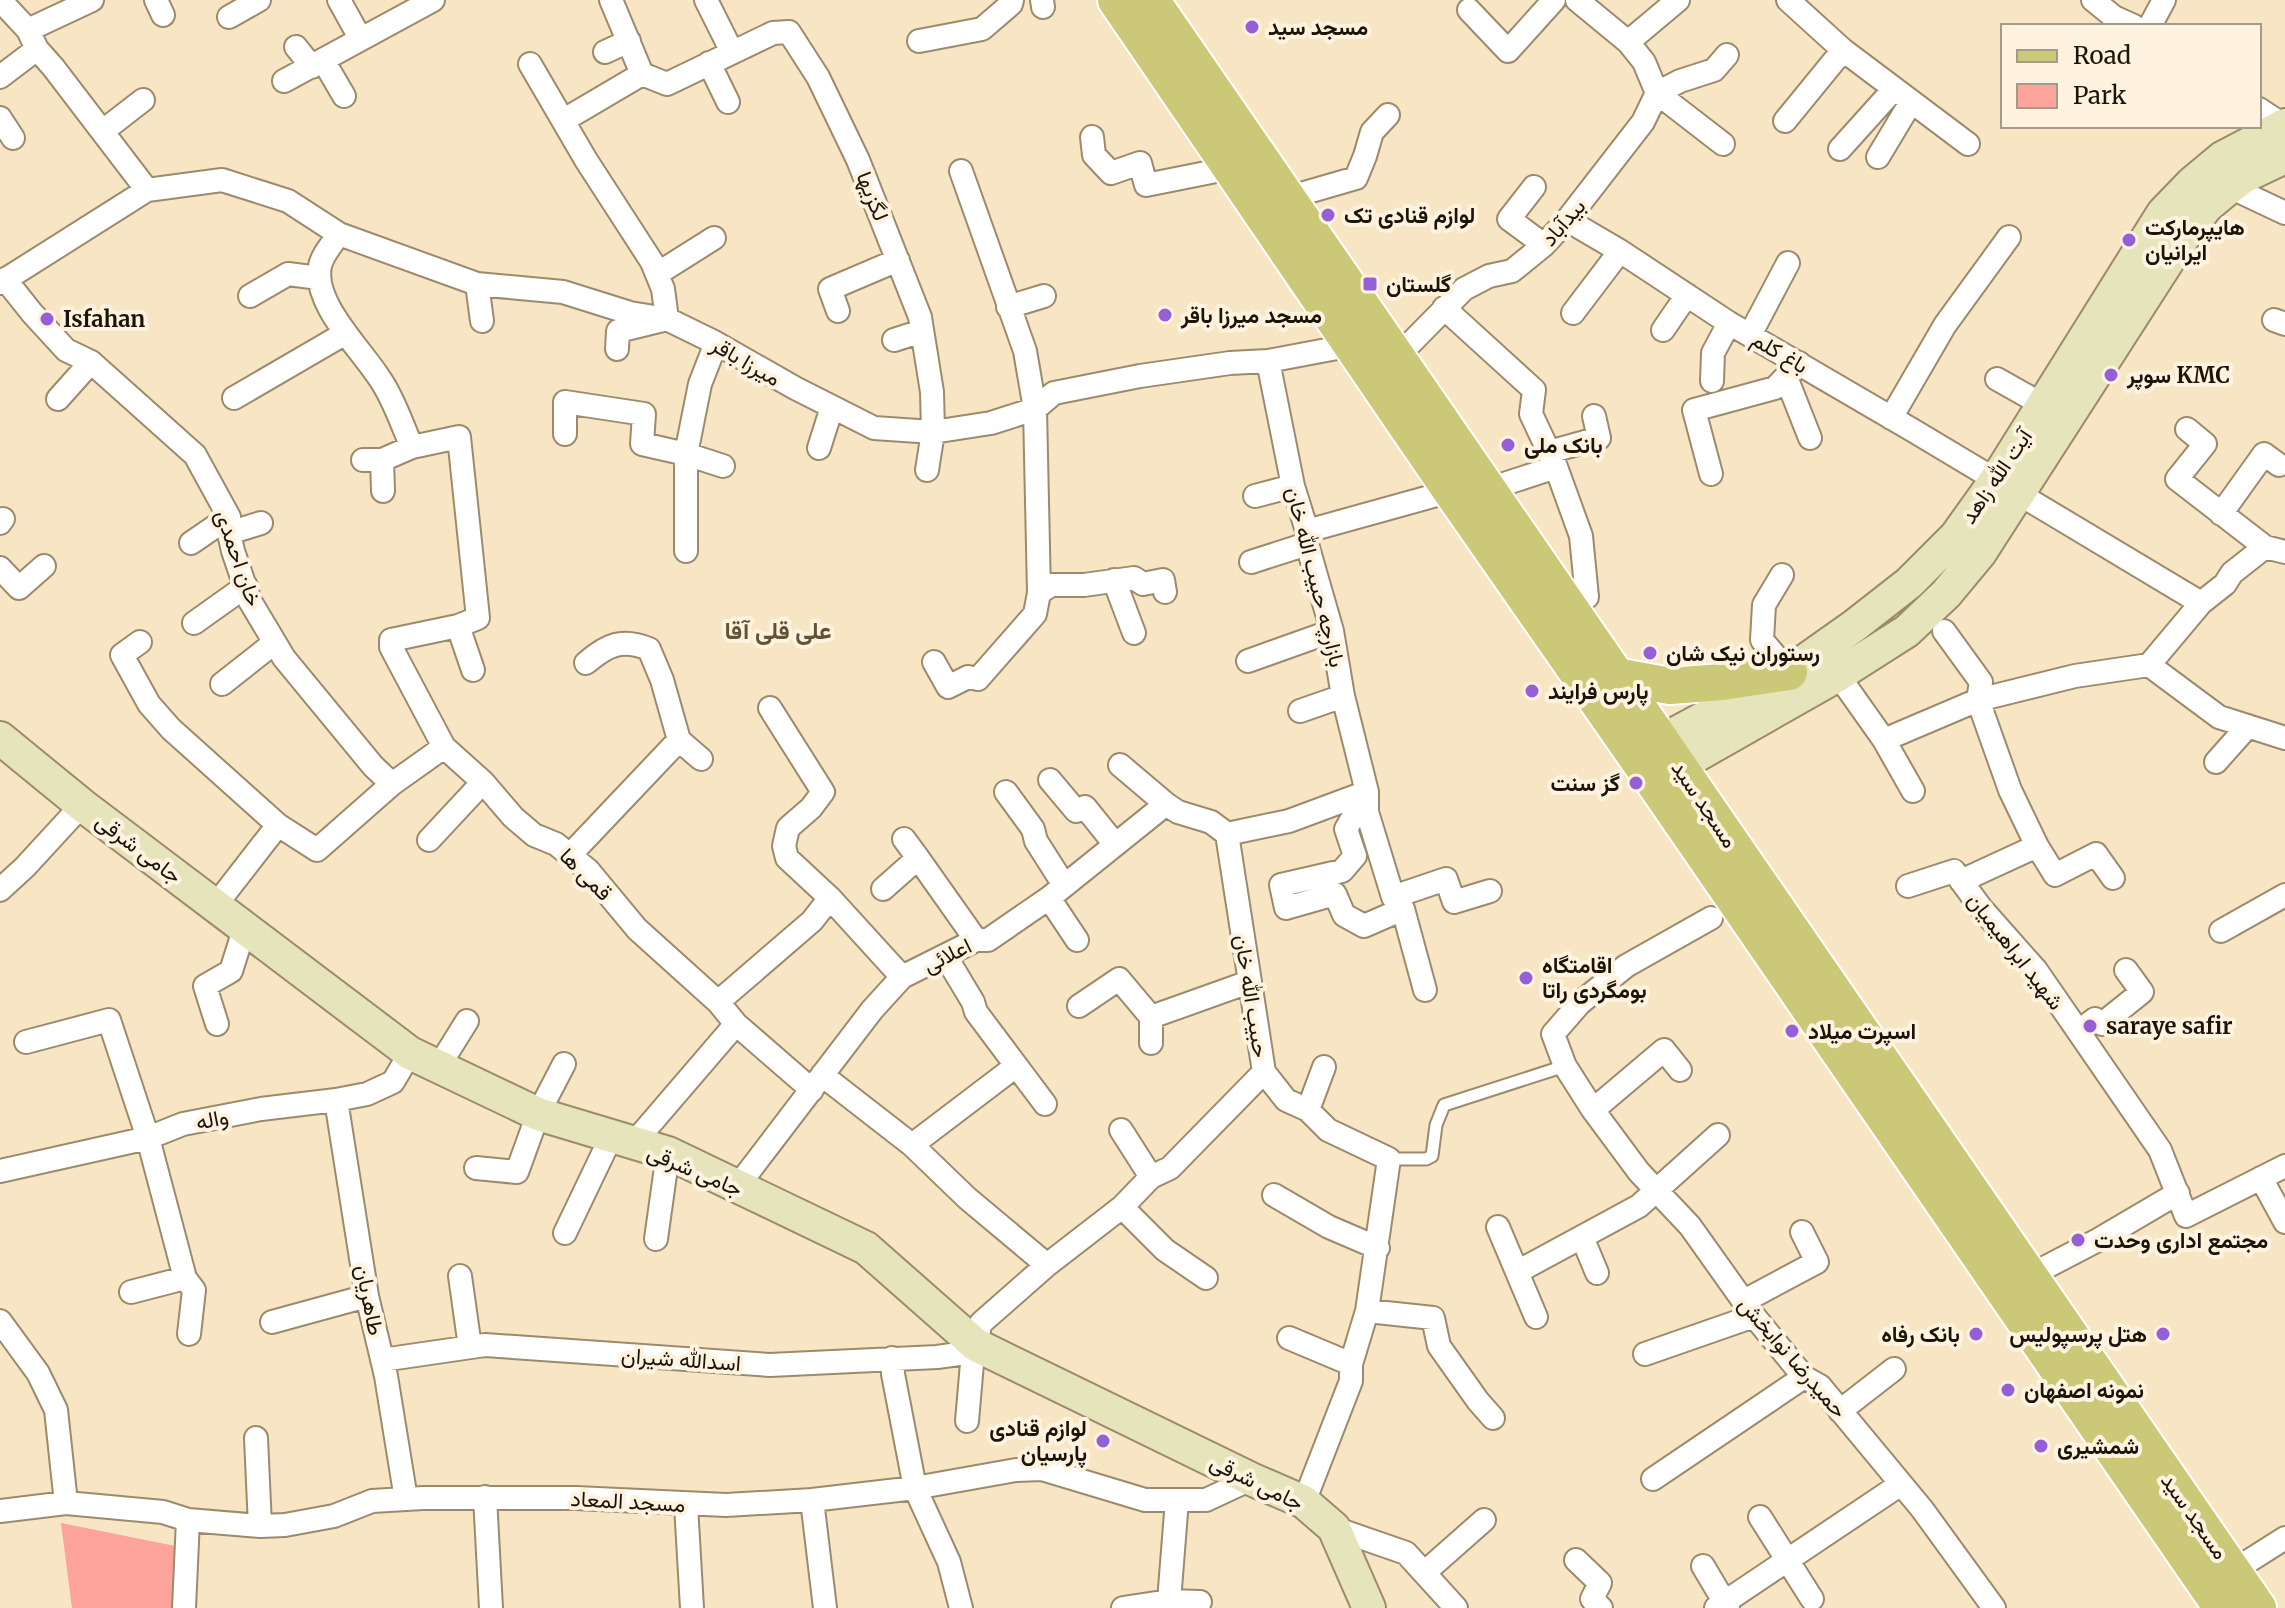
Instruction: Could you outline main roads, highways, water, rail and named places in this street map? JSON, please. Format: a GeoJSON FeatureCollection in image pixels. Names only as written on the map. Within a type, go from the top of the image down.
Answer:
{"type":"FeatureCollection","features":[{"type":"Feature","properties":{"kind":"main road","name":"مسجد سید"},"geometry":{"type":"LineString","coordinates":[[1116,0],[1451,491],[1658,762],[2029,1276],[2258,1608]]}},
{"type":"Feature","properties":{"kind":"main road","name":"مسجد سید"},"geometry":{"type":"LineString","coordinates":[[1151,0],[1616,676],[1658,762],[2222,1608]]}},
{"type":"Feature","properties":{"kind":"main road","name":"آیت الله زاهد"},"geometry":{"type":"LineString","coordinates":[[1658,762],[1838,675],[1907,631],[1946,594],[1980,553],[2043,405],[2163,213],[2222,158],[2276,120]]}},
{"type":"Feature","properties":{"kind":"main road","name":"آیت الله زاهد"},"geometry":{"type":"LineString","coordinates":[[1658,762],[1854,626],[1909,583],[2008,486],[2206,207],[2243,177],[2285,157]]}},
{"type":"Feature","properties":{"kind":"main road"},"geometry":{"type":"LineString","coordinates":[[1616,676],[1670,686],[1789,672]]}},
{"type":"Feature","properties":{"kind":"main road","name":"جامی شرقی"},"geometry":{"type":"LineString","coordinates":[[0,738],[244,930],[410,1053],[538,1114],[668,1153],[866,1248],[974,1349],[1304,1502],[1334,1528],[1369,1608]]}},
{"type":"Feature","properties":{"kind":"place","name":"مسجد سید"},"geometry":{"type":"Point","coordinates":[1252,27]}},
{"type":"Feature","properties":{"kind":"place","name":"لوازم قنادی تک"},"geometry":{"type":"Point","coordinates":[1328,215]}},
{"type":"Feature","properties":{"kind":"place","name":"هایپرمارکت ایرانیان"},"geometry":{"type":"Point","coordinates":[2129,240]}},
{"type":"Feature","properties":{"kind":"place","name":"گلستان"},"geometry":{"type":"Point","coordinates":[1370,284]}},
{"type":"Feature","properties":{"kind":"place","name":"مسجد میرزا باقر"},"geometry":{"type":"Point","coordinates":[1165,315]}},
{"type":"Feature","properties":{"kind":"place","name":"Isfahan"},"geometry":{"type":"Point","coordinates":[47,319]}},
{"type":"Feature","properties":{"kind":"place","name":"سوپر KMC"},"geometry":{"type":"Point","coordinates":[2111,375]}},
{"type":"Feature","properties":{"kind":"place","name":"بانک ملی"},"geometry":{"type":"Point","coordinates":[1508,445]}},
{"type":"Feature","properties":{"kind":"place","name":"رستوران نیک شان"},"geometry":{"type":"Point","coordinates":[1650,653]}},
{"type":"Feature","properties":{"kind":"place","name":"پارس فرایند"},"geometry":{"type":"Point","coordinates":[1532,691]}},
{"type":"Feature","properties":{"kind":"place","name":"گز سنت"},"geometry":{"type":"Point","coordinates":[1636,783]}},
{"type":"Feature","properties":{"kind":"place","name":"اقامتگاه بومگردی راتا"},"geometry":{"type":"Point","coordinates":[1526,978]}},
{"type":"Feature","properties":{"kind":"place","name":"saraye safir"},"geometry":{"type":"Point","coordinates":[2090,1026]}},
{"type":"Feature","properties":{"kind":"place","name":"اسپرت میلاد"},"geometry":{"type":"Point","coordinates":[1792,1031]}},
{"type":"Feature","properties":{"kind":"place","name":"مجتمع اداری وحدت"},"geometry":{"type":"Point","coordinates":[2078,1240]}},
{"type":"Feature","properties":{"kind":"place","name":"بانک رفاه"},"geometry":{"type":"Point","coordinates":[1976,1334]}},
{"type":"Feature","properties":{"kind":"place","name":"هتل پرسپولیس"},"geometry":{"type":"Point","coordinates":[2163,1334]}},
{"type":"Feature","properties":{"kind":"place","name":"نمونه اصفهان"},"geometry":{"type":"Point","coordinates":[2008,1390]}},
{"type":"Feature","properties":{"kind":"place","name":"لوازم قنادی پارسیان"},"geometry":{"type":"Point","coordinates":[1103,1441]}},
{"type":"Feature","properties":{"kind":"place","name":"شمشیری"},"geometry":{"type":"Point","coordinates":[2041,1446]}},
{"type":"Feature","properties":{"kind":"district","name":"علی قلی آقا"},"geometry":{"type":"Point","coordinates":[778,631]}}]}
